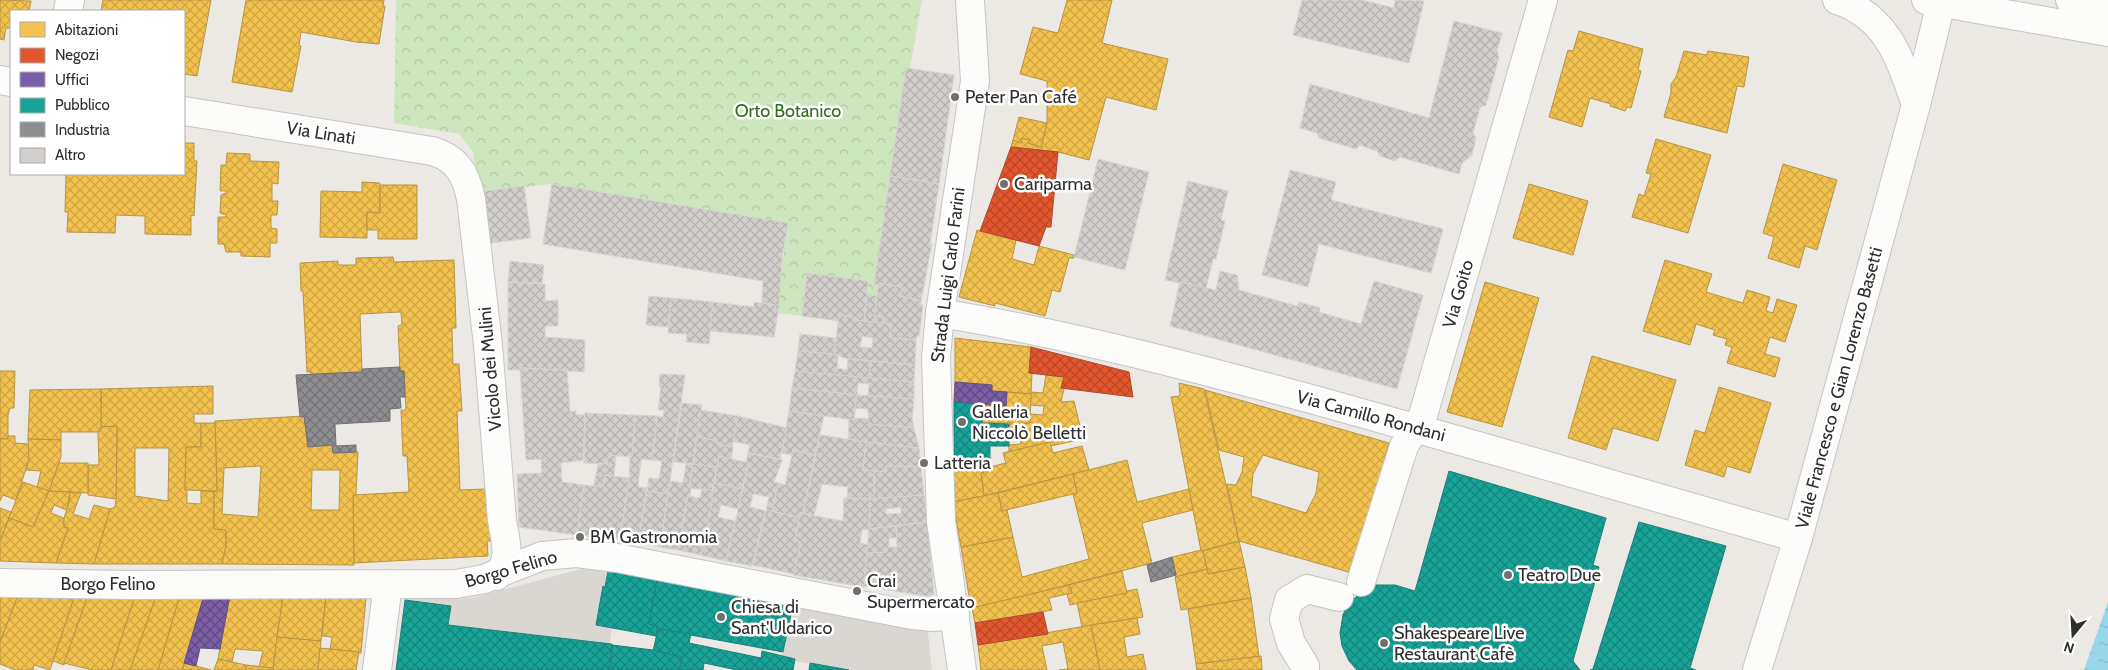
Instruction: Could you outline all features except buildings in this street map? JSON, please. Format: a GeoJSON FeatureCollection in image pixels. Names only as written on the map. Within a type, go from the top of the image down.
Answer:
{"type":"FeatureCollection","features":[{"type":"Feature","properties":{"kind":"street","name":"Strada Luigi Carlo Farini"},"geometry":{"type":"LineString","coordinates":[[962,670],[941,521],[936,372],[940,313],[976,81],[970,0]]}},
{"type":"Feature","properties":{"kind":"street","name":"Via Goito"},"geometry":{"type":"LineString","coordinates":[[1304,670],[1305,666],[1292,643],[1284,619],[1289,600],[1307,589],[1350,589],[1404,446],[1410,436],[1419,429],[1543,0]]}},
{"type":"Feature","properties":{"kind":"street"},"geometry":{"type":"LineString","coordinates":[[1836,0],[1862,12],[1882,30],[1899,60],[1916,105]]}},
{"type":"Feature","properties":{"kind":"street"},"geometry":{"type":"LineString","coordinates":[[2070,0],[2108,6]]}},
{"type":"Feature","properties":{"kind":"street"},"geometry":{"type":"LineString","coordinates":[[1934,1],[2108,32]]}},
{"type":"Feature","properties":{"kind":"street","name":"Viale Francesco e Gian Lorenzo Basetti"},"geometry":{"type":"LineString","coordinates":[[1757,670],[1798,538],[1916,105],[1934,1]]}},
{"type":"Feature","properties":{"kind":"street","name":"Via Linati"},"geometry":{"type":"LineString","coordinates":[[185,110],[432,151],[449,158],[456,164]]}},
{"type":"Feature","properties":{"kind":"street","name":"Vicolo dei Mulini"},"geometry":{"type":"LineString","coordinates":[[456,164],[466,177],[470,193],[488,345],[502,520],[507,552],[505,565],[496,576]]}},
{"type":"Feature","properties":{"kind":"street","name":"Via Camillo Rondani"},"geometry":{"type":"LineString","coordinates":[[940,313],[1024,328],[1136,353],[1419,429],[1798,538]]}},
{"type":"Feature","properties":{"kind":"street","name":"Borgo Felino"},"geometry":{"type":"LineString","coordinates":[[0,583],[456,584],[496,576],[542,556],[577,553],[595,554],[912,615],[933,617],[955,615]]}},
{"type":"Feature","properties":{"kind":"street"},"geometry":{"type":"LineString","coordinates":[[377,670],[388,584]]}},
{"type":"Feature","properties":{"kind":"green space","name":"Orto Botanico"},"geometry":{"type":"Polygon","coordinates":[[[396,0],[922,0],[910,68],[906,68],[874,284],[879,285],[877,296],[867,294],[868,281],[807,273],[802,316],[777,313],[787,223],[552,184],[478,192],[473,152],[459,134],[394,123],[396,0]]]}},
{"type":"Feature","properties":{"kind":"shaded area"},"geometry":{"type":"Polygon","coordinates":[[[603,563],[610,563],[597,625],[612,628],[610,643],[448,625],[451,606],[405,600],[406,596],[448,599],[472,598],[603,563]]]}},
{"type":"Feature","properties":{"kind":"shaded area"},"geometry":{"type":"Polygon","coordinates":[[[786,597],[927,624],[932,670],[849,670],[795,661],[795,659],[782,656],[792,610],[783,608],[786,597]]]}},
{"type":"Feature","properties":{"kind":"water"},"geometry":{"type":"Polygon","coordinates":[[[2108,602],[2108,670],[2084,670],[2108,602]]]}},
{"type":"Feature","properties":{"kind":"place","name":"Peter Pan Café"},"geometry":{"type":"Point","coordinates":[955,97]}},
{"type":"Feature","properties":{"kind":"place","name":"Cariparma"},"geometry":{"type":"Point","coordinates":[1004,184]}},
{"type":"Feature","properties":{"kind":"place","name":"Galleria Niccolò Belletti"},"geometry":{"type":"Point","coordinates":[962,422]}},
{"type":"Feature","properties":{"kind":"place","name":"Latteria"},"geometry":{"type":"Point","coordinates":[924,463]}},
{"type":"Feature","properties":{"kind":"place","name":"BM Gastronomia"},"geometry":{"type":"Point","coordinates":[580,537]}},
{"type":"Feature","properties":{"kind":"place","name":"Teatro Due"},"geometry":{"type":"Point","coordinates":[1508,575]}},
{"type":"Feature","properties":{"kind":"place","name":"Crai Supermercato"},"geometry":{"type":"Point","coordinates":[857,591]}},
{"type":"Feature","properties":{"kind":"place","name":"Chiesa di Sant'Uldarico"},"geometry":{"type":"Point","coordinates":[721,617]}},
{"type":"Feature","properties":{"kind":"place","name":"Shakespeare Live Restaurant Cafè"},"geometry":{"type":"Point","coordinates":[1384,643]}}]}
